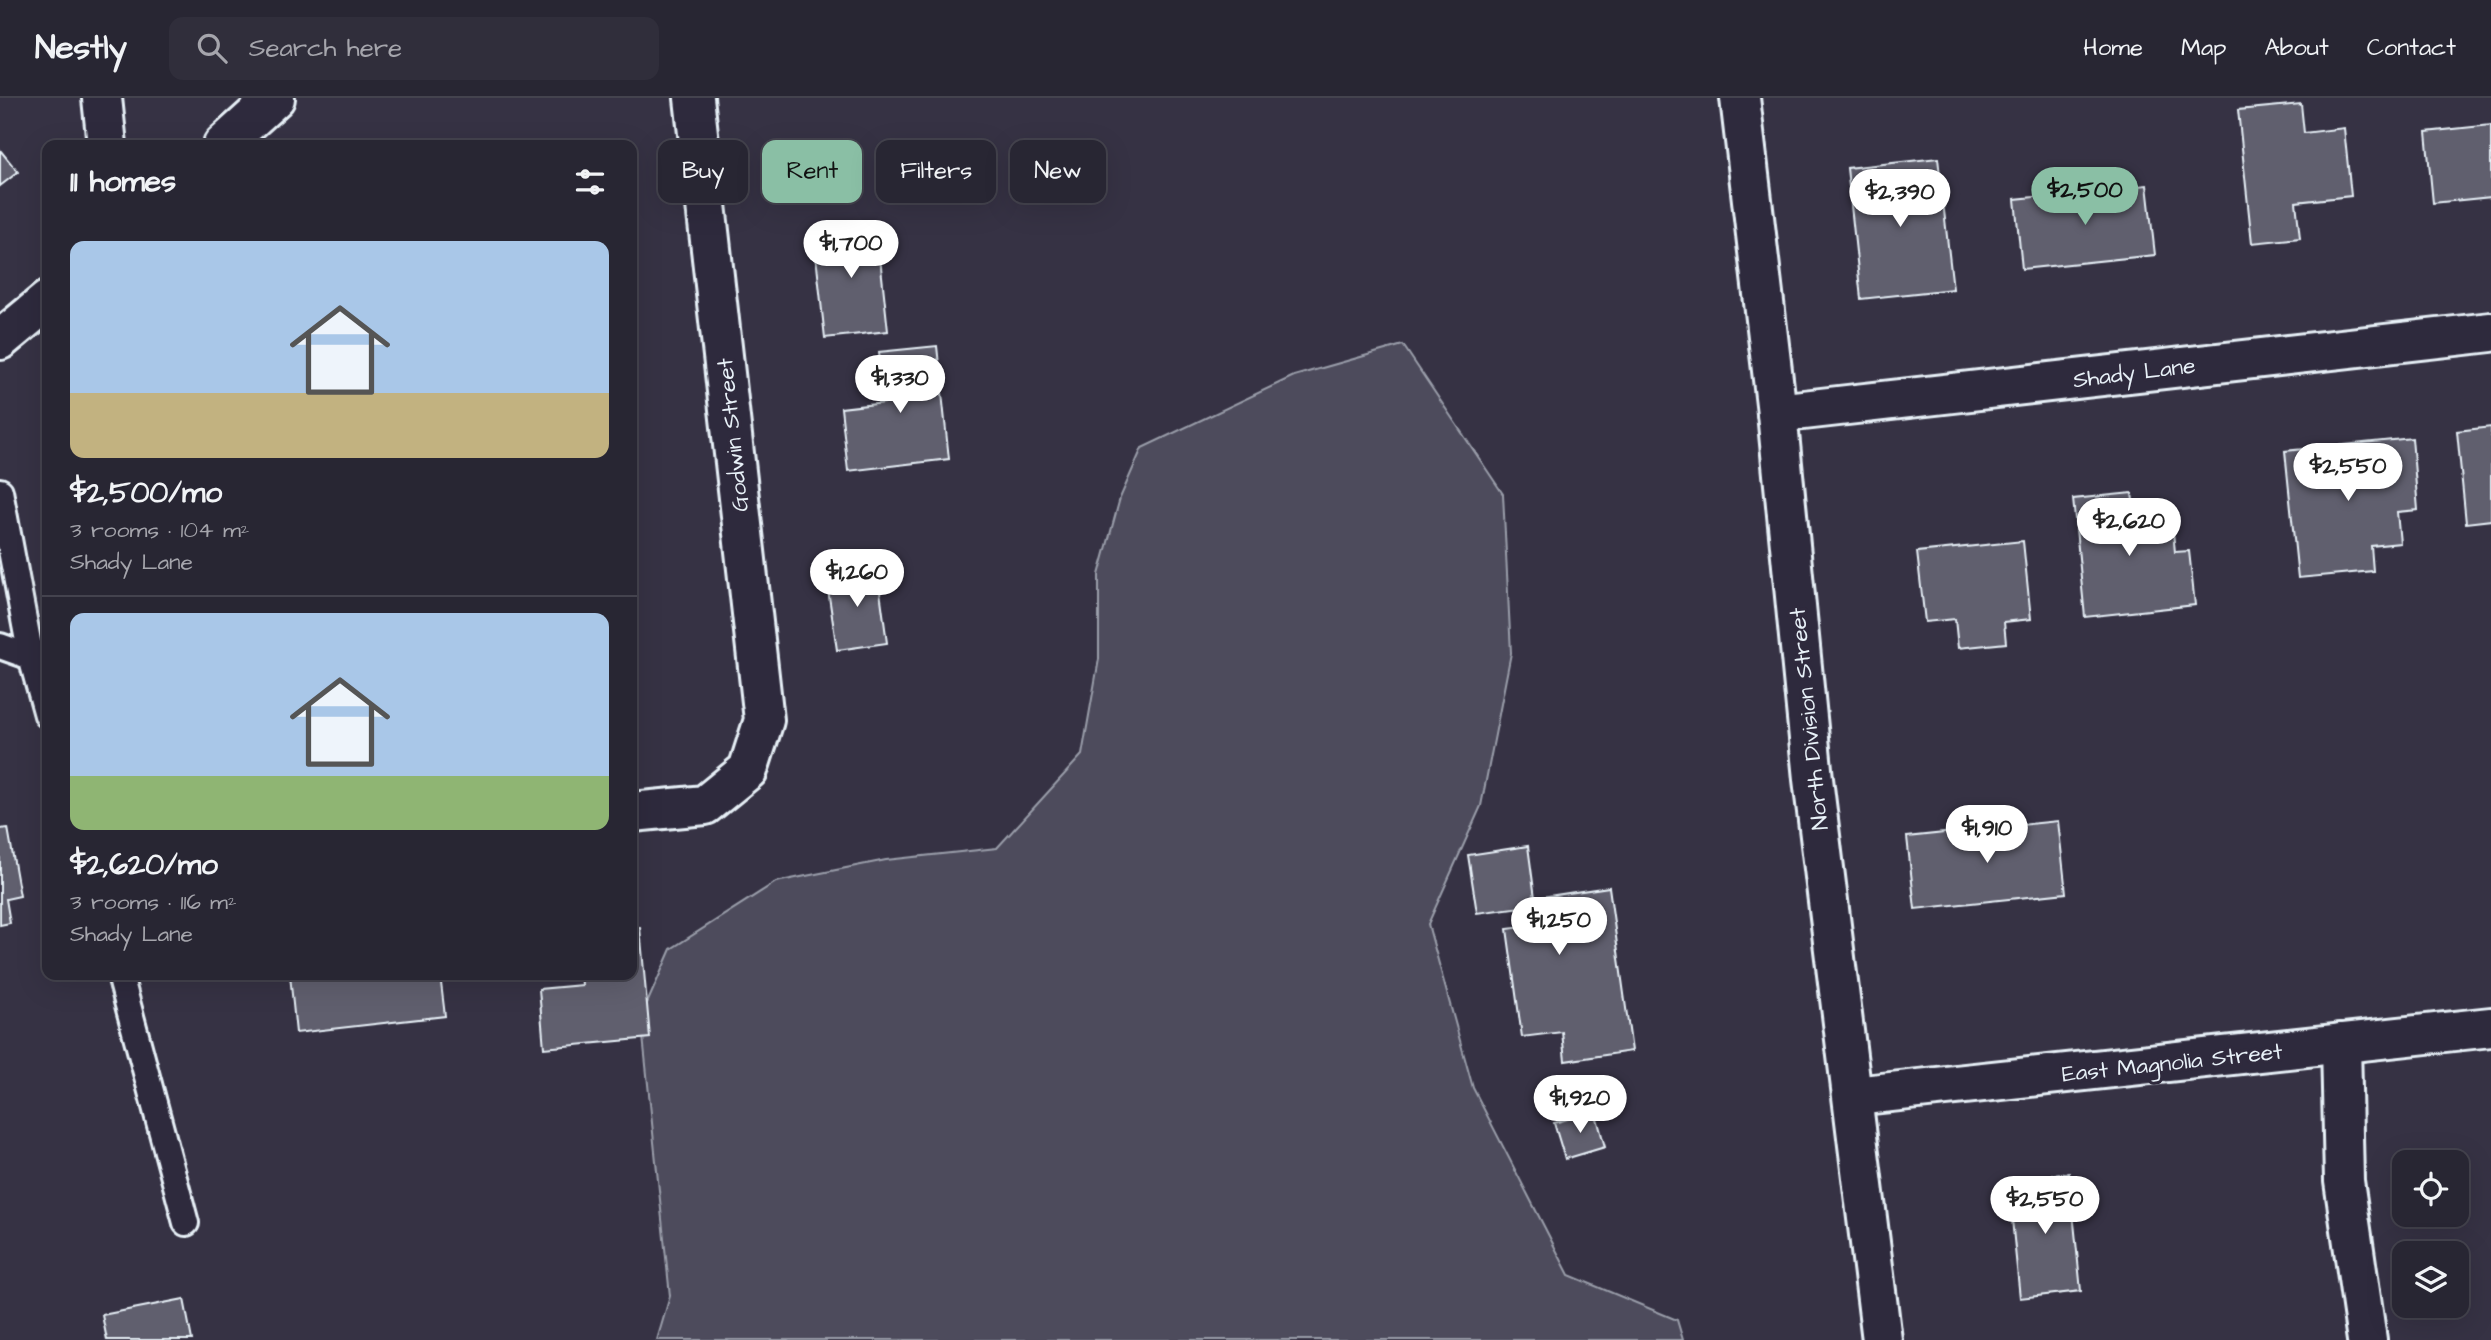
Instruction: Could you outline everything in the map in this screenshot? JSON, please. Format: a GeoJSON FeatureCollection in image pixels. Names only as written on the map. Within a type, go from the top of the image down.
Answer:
{"type":"FeatureCollection","features":[{"type":"Feature","properties":{"kind":"street"},"geometry":{"type":"LineString","coordinates":[[102,98],[106,140]]}},
{"type":"Feature","properties":{"kind":"street"},"geometry":{"type":"LineString","coordinates":[[229,140],[275,98]]}},
{"type":"Feature","properties":{"kind":"street","name":"Godwin Street"},"geometry":{"type":"LineString","coordinates":[[637,812],[705,805],[748,770],[764,720],[694,98]]}},
{"type":"Feature","properties":{"kind":"street","name":"North Division Street"},"geometry":{"type":"LineString","coordinates":[[1740,98],[1777,413],[1813,779],[1882,1340]]}},
{"type":"Feature","properties":{"kind":"street"},"geometry":{"type":"LineString","coordinates":[[0,340],[42,305]]}},
{"type":"Feature","properties":{"kind":"street","name":"Shady Lane"},"geometry":{"type":"LineString","coordinates":[[1777,413],[2491,331]]}},
{"type":"Feature","properties":{"kind":"street","name":"East Magnolia Street"},"geometry":{"type":"LineString","coordinates":[[1854,1096],[2491,1027]]}},
{"type":"Feature","properties":{"kind":"street"},"geometry":{"type":"LineString","coordinates":[[2341,1044],[2344,1181],[2367,1340]]}},
{"type":"Feature","properties":{"kind":"lane"},"geometry":{"type":"LineString","coordinates":[[0,491],[31,657],[42,697]]}},
{"type":"Feature","properties":{"kind":"lane"},"geometry":{"type":"LineString","coordinates":[[0,646],[31,657]]}},
{"type":"Feature","properties":{"kind":"lane"},"geometry":{"type":"LineString","coordinates":[[121,980],[186,1223]]}},
{"type":"Feature","properties":{"kind":"shaded area"},"geometry":{"type":"Polygon","coordinates":[[[1403,345],[1503,494],[1511,653],[1481,806],[1428,924],[1473,1088],[1569,1275],[1677,1320],[1683,1340],[657,1340],[670,1296],[641,1017],[671,949],[776,882],[886,860],[997,848],[1082,755],[1099,659],[1099,575],[1120,498],[1142,448],[1294,376],[1403,345]]]}},
{"type":"Feature","properties":{"kind":"building"},"geometry":{"type":"Polygon","coordinates":[[[2301,104],[2304,133],[2344,128],[2351,196],[2296,202],[2300,238],[2252,243],[2238,110],[2301,104]]]}},
{"type":"Feature","properties":{"kind":"building"},"geometry":{"type":"Polygon","coordinates":[[[2491,125],[2491,197],[2433,203],[2426,132],[2491,125]]]}},
{"type":"Feature","properties":{"kind":"building"},"geometry":{"type":"Polygon","coordinates":[[[0,150],[18,172],[0,186],[0,150]]]}},
{"type":"Feature","properties":{"kind":"building"},"geometry":{"type":"Polygon","coordinates":[[[1938,158],[1953,289],[1861,299],[1847,168],[1938,158]]]}},
{"type":"Feature","properties":{"kind":"building"},"geometry":{"type":"Polygon","coordinates":[[[2147,185],[2155,255],[2022,269],[2015,199],[2147,185]]]}},
{"type":"Feature","properties":{"kind":"building"},"geometry":{"type":"Polygon","coordinates":[[[876,221],[888,331],[825,338],[813,229],[876,221]]]}},
{"type":"Feature","properties":{"kind":"building"},"geometry":{"type":"Polygon","coordinates":[[[937,346],[949,459],[848,471],[841,408],[884,403],[879,352],[937,346]]]}},
{"type":"Feature","properties":{"kind":"building"},"geometry":{"type":"Polygon","coordinates":[[[2491,427],[2491,520],[2466,523],[2457,431],[2491,427]]]}},
{"type":"Feature","properties":{"kind":"building"},"geometry":{"type":"Polygon","coordinates":[[[2412,438],[2418,510],[2397,512],[2400,543],[2371,546],[2373,571],[2298,578],[2285,451],[2412,438]]]}},
{"type":"Feature","properties":{"kind":"building"},"geometry":{"type":"Polygon","coordinates":[[[2132,493],[2135,516],[2171,512],[2175,552],[2189,551],[2195,605],[2085,617],[2073,499],[2132,493]]]}},
{"type":"Feature","properties":{"kind":"building"},"geometry":{"type":"Polygon","coordinates":[[[2023,541],[2031,619],[2004,622],[2006,643],[1958,648],[1955,619],[1925,622],[1917,552],[2023,541]]]}},
{"type":"Feature","properties":{"kind":"building"},"geometry":{"type":"Polygon","coordinates":[[[877,569],[887,643],[837,650],[826,576],[877,569]]]}},
{"type":"Feature","properties":{"kind":"building"},"geometry":{"type":"Polygon","coordinates":[[[2058,821],[2066,893],[1915,909],[1907,837],[2058,821]]]}},
{"type":"Feature","properties":{"kind":"building"},"geometry":{"type":"Polygon","coordinates":[[[8,828],[20,896],[6,899],[10,923],[0,925],[0,829],[8,828]]]}},
{"type":"Feature","properties":{"kind":"building"},"geometry":{"type":"Polygon","coordinates":[[[1528,846],[1535,898],[1609,887],[1632,1051],[1565,1061],[1562,1032],[1522,1037],[1507,929],[1531,926],[1528,906],[1477,913],[1468,855],[1528,846]]]}},
{"type":"Feature","properties":{"kind":"building"},"geometry":{"type":"Polygon","coordinates":[[[637,927],[640,927],[650,1038],[544,1048],[539,989],[582,985],[582,980],[637,980],[637,927]]]}},
{"type":"Feature","properties":{"kind":"building"},"geometry":{"type":"Polygon","coordinates":[[[291,980],[441,980],[445,1016],[296,1033],[291,980]]]}},
{"type":"Feature","properties":{"kind":"building"},"geometry":{"type":"Polygon","coordinates":[[[1595,1111],[1605,1147],[1565,1159],[1554,1123],[1595,1111]]]}},
{"type":"Feature","properties":{"kind":"building"},"geometry":{"type":"Polygon","coordinates":[[[2069,1173],[2081,1291],[2020,1298],[2008,1180],[2069,1173]]]}},
{"type":"Feature","properties":{"kind":"building"},"geometry":{"type":"Polygon","coordinates":[[[184,1299],[192,1340],[107,1340],[102,1315],[184,1299]]]}}]}
